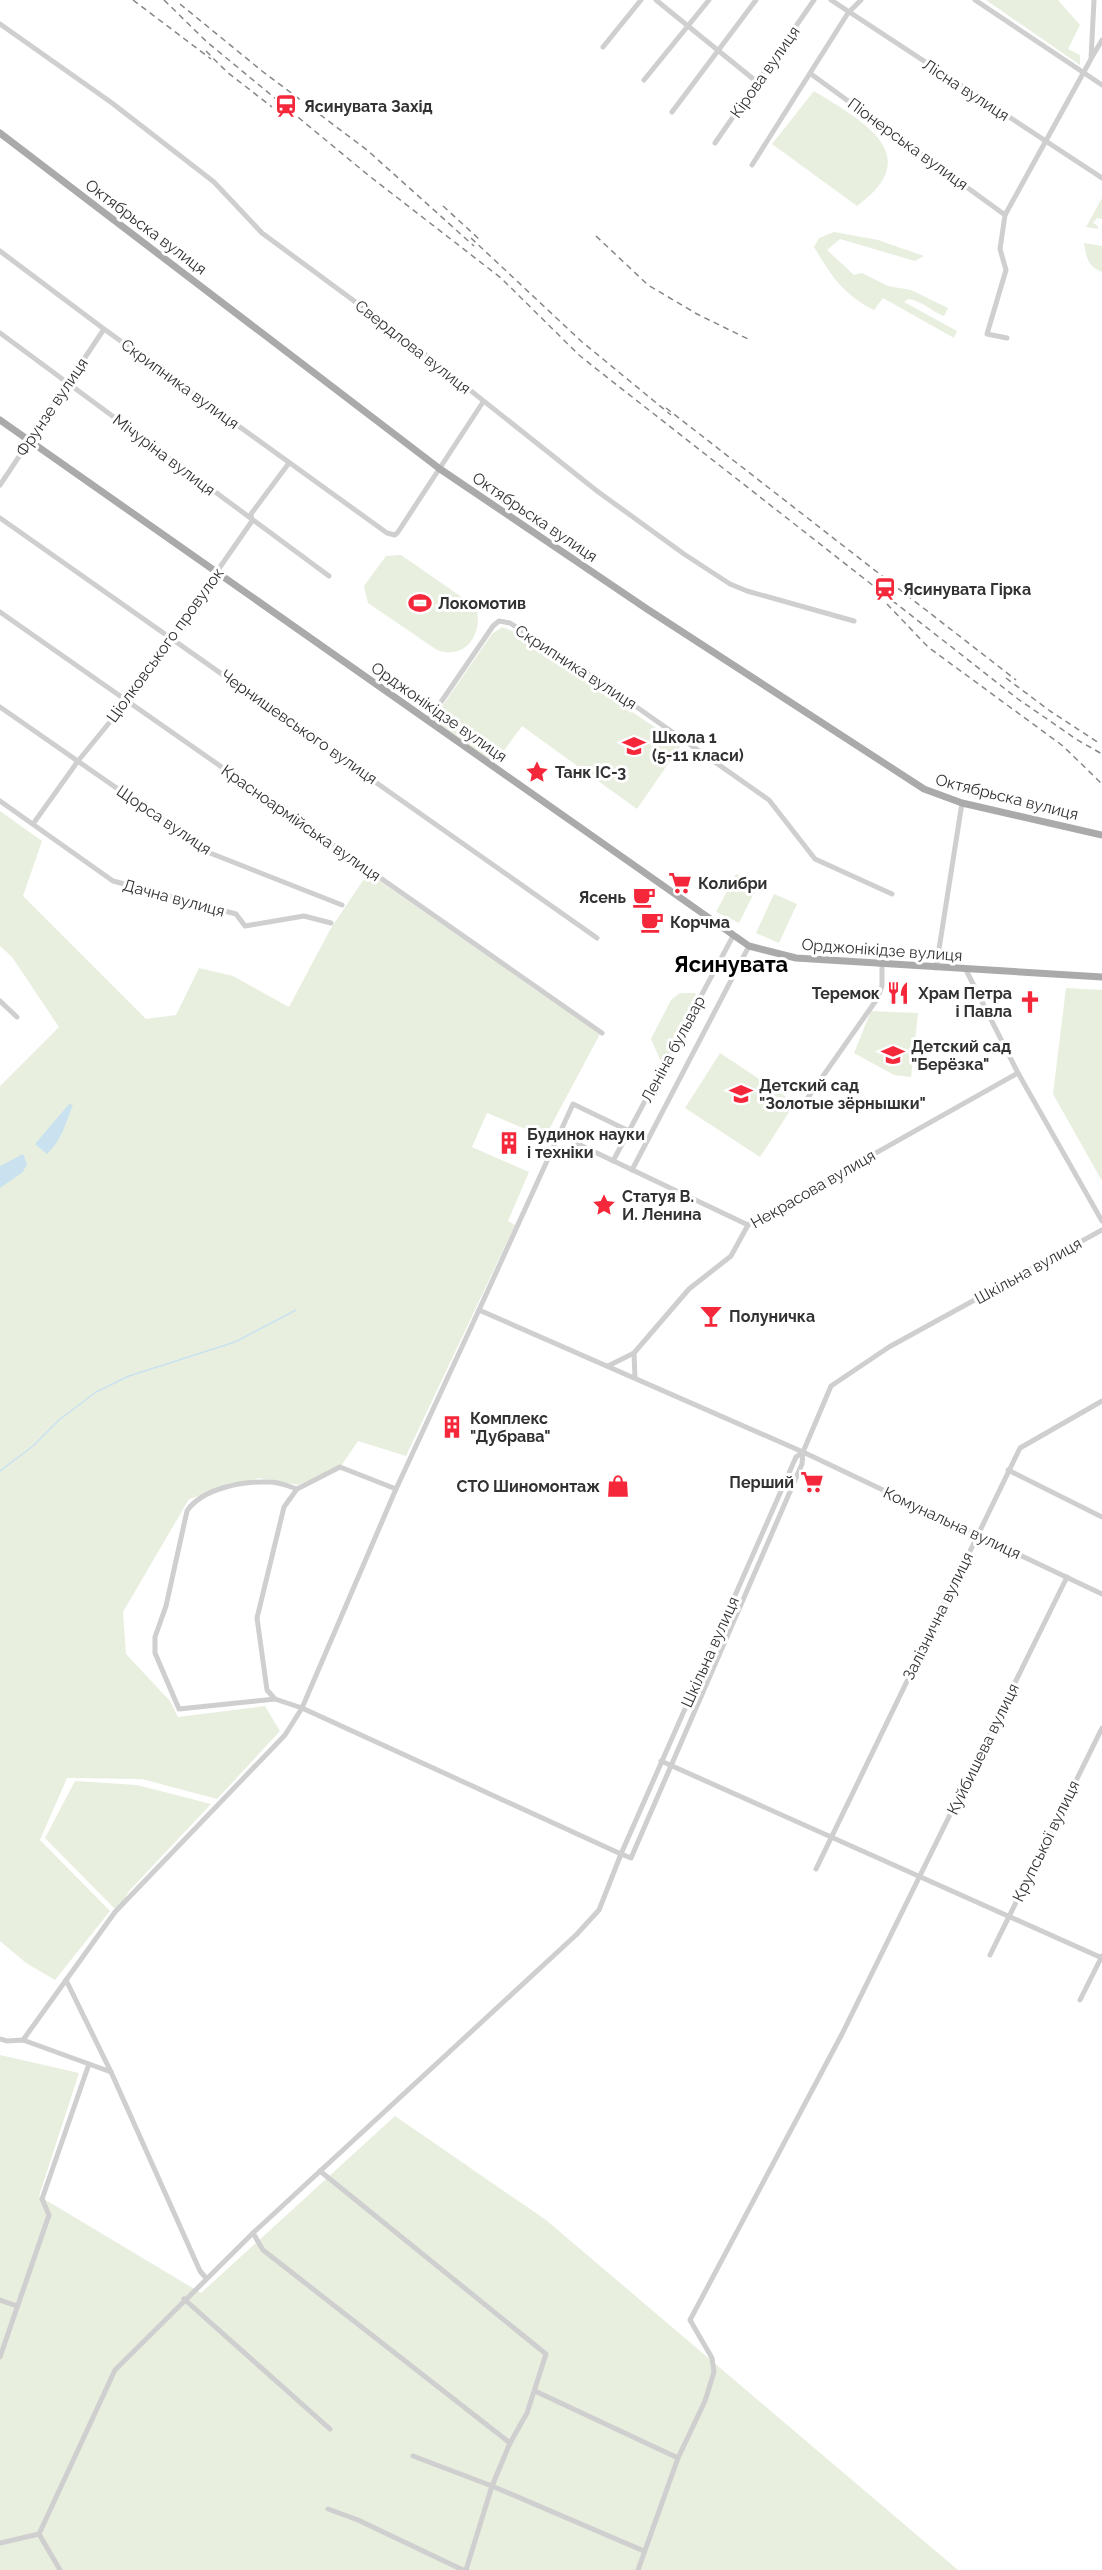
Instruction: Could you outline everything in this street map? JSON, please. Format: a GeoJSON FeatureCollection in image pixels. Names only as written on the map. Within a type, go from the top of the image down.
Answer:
{"type":"FeatureCollection","features":[{"type":"Feature","properties":{"kind":"main road","name":"Октябрьска вулиця"},"geometry":{"type":"LineString","coordinates":[[0,133],[440,469],[638,603],[924,789],[962,803],[1102,835]]}},
{"type":"Feature","properties":{"kind":"main road","name":"Орджонікідзе вулиця"},"geometry":{"type":"LineString","coordinates":[[0,420],[750,946],[796,958],[1102,977]]}},
{"type":"Feature","properties":{"kind":"street"},"geometry":{"type":"LineString","coordinates":[[603,47],[641,0]]}},
{"type":"Feature","properties":{"kind":"street"},"geometry":{"type":"LineString","coordinates":[[656,0],[757,82]]}},
{"type":"Feature","properties":{"kind":"street"},"geometry":{"type":"LineString","coordinates":[[644,80],[709,0]]}},
{"type":"Feature","properties":{"kind":"street"},"geometry":{"type":"LineString","coordinates":[[672,112],[756,0]]}},
{"type":"Feature","properties":{"kind":"street","name":"Кірова вулиця"},"geometry":{"type":"LineString","coordinates":[[715,144],[814,0]]}},
{"type":"Feature","properties":{"kind":"street","name":"Лісна вулиця"},"geometry":{"type":"LineString","coordinates":[[831,0],[1102,178]]}},
{"type":"Feature","properties":{"kind":"street"},"geometry":{"type":"LineString","coordinates":[[752,165],[848,13],[861,0]]}},
{"type":"Feature","properties":{"kind":"street"},"geometry":{"type":"LineString","coordinates":[[975,0],[1083,75],[1102,85]]}},
{"type":"Feature","properties":{"kind":"street"},"geometry":{"type":"LineString","coordinates":[[1091,59],[1094,2]]}},
{"type":"Feature","properties":{"kind":"street"},"geometry":{"type":"LineString","coordinates":[[1094,2],[1102,10]]}},
{"type":"Feature","properties":{"kind":"street","name":"Свердлова вулиця"},"geometry":{"type":"LineString","coordinates":[[0,24],[112,103],[214,182],[262,233],[407,340],[483,402],[644,526],[730,584],[854,621]]}},
{"type":"Feature","properties":{"kind":"street"},"geometry":{"type":"LineString","coordinates":[[1007,338],[987,334],[1006,270],[1000,249],[1005,215],[1102,40]]}},
{"type":"Feature","properties":{"kind":"street","name":"Піонерська вулиця"},"geometry":{"type":"LineString","coordinates":[[811,74],[1005,215]]}},
{"type":"Feature","properties":{"kind":"street","name":"Скрипника вулиця"},"geometry":{"type":"LineString","coordinates":[[0,251],[382,531],[395,535],[398,532],[440,469]]}},
{"type":"Feature","properties":{"kind":"street","name":"Фрунзе вулиця"},"geometry":{"type":"LineString","coordinates":[[0,485],[104,329]]}},
{"type":"Feature","properties":{"kind":"street","name":"Мічуріна вулиця"},"geometry":{"type":"LineString","coordinates":[[0,333],[329,576]]}},
{"type":"Feature","properties":{"kind":"street"},"geometry":{"type":"LineString","coordinates":[[440,469],[483,402]]}},
{"type":"Feature","properties":{"kind":"street","name":"Ціолковського провулок"},"geometry":{"type":"LineString","coordinates":[[33,824],[78,761],[127,701],[252,521],[251,514],[288,463]]}},
{"type":"Feature","properties":{"kind":"street","name":"Чернишевського вулиця"},"geometry":{"type":"LineString","coordinates":[[0,518],[597,938]]}},
{"type":"Feature","properties":{"kind":"street","name":"Красноармійська вулиця"},"geometry":{"type":"LineString","coordinates":[[0,612],[602,1033]]}},
{"type":"Feature","properties":{"kind":"street","name":"Скрипника вулиця"},"geometry":{"type":"LineString","coordinates":[[428,721],[493,626],[499,621],[510,623],[601,682],[769,800],[815,859],[892,894]]}},
{"type":"Feature","properties":{"kind":"street","name":"Щорса вулиця"},"geometry":{"type":"LineString","coordinates":[[0,707],[210,853],[342,905]]}},
{"type":"Feature","properties":{"kind":"street","name":"Дачна вулиця"},"geometry":{"type":"LineString","coordinates":[[0,801],[113,881],[236,914],[245,926],[304,916],[331,923]]}},
{"type":"Feature","properties":{"kind":"street"},"geometry":{"type":"LineString","coordinates":[[936,968],[962,803]]}},
{"type":"Feature","properties":{"kind":"street","name":"Леніна бульвар"},"geometry":{"type":"LineString","coordinates":[[613,1161],[733,936]]}},
{"type":"Feature","properties":{"kind":"street","name":"Леніна бульвар"},"geometry":{"type":"LineString","coordinates":[[632,1170],[750,946]]}},
{"type":"Feature","properties":{"kind":"street"},"geometry":{"type":"LineString","coordinates":[[802,1106],[877,999],[882,986],[882,964]]}},
{"type":"Feature","properties":{"kind":"street"},"geometry":{"type":"LineString","coordinates":[[966,970],[1018,1073],[1102,1221]]}},
{"type":"Feature","properties":{"kind":"street"},"geometry":{"type":"LineString","coordinates":[[0,1002],[17,1017]]}},
{"type":"Feature","properties":{"kind":"street","name":"Некрасова вулиця"},"geometry":{"type":"LineString","coordinates":[[634,1353],[689,1289],[731,1256],[748,1226],[1018,1073]]}},
{"type":"Feature","properties":{"kind":"street"},"geometry":{"type":"LineString","coordinates":[[23,2040],[115,1912],[285,1735],[302,1708],[396,1489],[573,1104],[629,1131]]}},
{"type":"Feature","properties":{"kind":"street"},"geometry":{"type":"LineString","coordinates":[[559,1136],[748,1226]]}},
{"type":"Feature","properties":{"kind":"street","name":"Шкільна вулиця"},"geometry":{"type":"LineString","coordinates":[[621,1854],[631,1858],[802,1464],[803,1452],[831,1386],[889,1347],[1102,1230]]}},
{"type":"Feature","properties":{"kind":"street","name":"Комунальна вулиця"},"geometry":{"type":"LineString","coordinates":[[479,1310],[803,1452],[1102,1594]]}},
{"type":"Feature","properties":{"kind":"street"},"geometry":{"type":"LineString","coordinates":[[608,1366],[634,1353],[635,1378]]}},
{"type":"Feature","properties":{"kind":"street","name":"Залізнична вулиця"},"geometry":{"type":"LineString","coordinates":[[816,1869],[1020,1448],[1102,1401]]}},
{"type":"Feature","properties":{"kind":"street","name":"Шкільна вулиця"},"geometry":{"type":"LineString","coordinates":[[39,2534],[115,2370],[253,2233],[599,1910],[661,1761],[796,1457],[803,1452]]}},
{"type":"Feature","properties":{"kind":"street"},"geometry":{"type":"LineString","coordinates":[[275,1699],[267,1690],[257,1618],[284,1506],[297,1489],[340,1467],[396,1489]]}},
{"type":"Feature","properties":{"kind":"street"},"geometry":{"type":"LineString","coordinates":[[1008,1470],[1102,1517]]}},
{"type":"Feature","properties":{"kind":"street"},"geometry":{"type":"LineString","coordinates":[[297,1489],[271,1482],[243,1484],[214,1492],[192,1503],[187,1511],[166,1606],[155,1637],[155,1653],[179,1709],[275,1699],[302,1708],[621,1854]]}},
{"type":"Feature","properties":{"kind":"street","name":"Куйбишева вулиця"},"geometry":{"type":"LineString","coordinates":[[678,2458],[705,2401],[714,2372],[712,2358],[690,2320],[843,2034],[1066,1577]]}},
{"type":"Feature","properties":{"kind":"street","name":"Крупської вулиця"},"geometry":{"type":"LineString","coordinates":[[990,1955],[1102,1728]]}},
{"type":"Feature","properties":{"kind":"street"},"geometry":{"type":"LineString","coordinates":[[661,1761],[1102,1957],[1080,2000]]}},
{"type":"Feature","properties":{"kind":"street"},"geometry":{"type":"LineString","coordinates":[[66,1980],[111,2072],[200,2271],[206,2278]]}},
{"type":"Feature","properties":{"kind":"street"},"geometry":{"type":"LineString","coordinates":[[0,2039],[7,2042],[23,2040],[111,2072]]}},
{"type":"Feature","properties":{"kind":"street"},"geometry":{"type":"LineString","coordinates":[[0,2357],[49,2215],[42,2199],[89,2064]]}},
{"type":"Feature","properties":{"kind":"street"},"geometry":{"type":"LineString","coordinates":[[320,2171],[546,2354],[527,2413],[510,2443],[492,2486],[464,2570],[358,2520],[328,2509]]}},
{"type":"Feature","properties":{"kind":"street"},"geometry":{"type":"LineString","coordinates":[[253,2233],[263,2250],[510,2443]]}},
{"type":"Feature","properties":{"kind":"street"},"geometry":{"type":"LineString","coordinates":[[184,2299],[330,2429]]}},
{"type":"Feature","properties":{"kind":"street"},"geometry":{"type":"LineString","coordinates":[[0,2300],[16,2306]]}},
{"type":"Feature","properties":{"kind":"street"},"geometry":{"type":"LineString","coordinates":[[535,2391],[678,2458],[638,2570]]}},
{"type":"Feature","properties":{"kind":"street"},"geometry":{"type":"LineString","coordinates":[[413,2456],[492,2486],[644,2551]]}},
{"type":"Feature","properties":{"kind":"street"},"geometry":{"type":"LineString","coordinates":[[0,2543],[39,2534],[60,2570]]}},
{"type":"Feature","properties":{"kind":"green space"},"geometry":{"type":"Polygon","coordinates":[[[986,0],[1058,0],[1080,25],[1068,49],[1080,55],[1080,65],[986,0]]]}},
{"type":"Feature","properties":{"kind":"green space"},"geometry":{"type":"Polygon","coordinates":[[[814,91],[867,127],[880,140],[887,155],[887,171],[877,188],[857,206],[772,144],[814,91]]]}},
{"type":"Feature","properties":{"kind":"green space"},"geometry":{"type":"Polygon","coordinates":[[[1102,198],[1102,219],[1097,218],[1093,223],[1098,226],[1098,229],[1086,227],[1102,198]]]}},
{"type":"Feature","properties":{"kind":"green space"},"geometry":{"type":"Polygon","coordinates":[[[834,232],[878,240],[924,256],[915,261],[840,239],[827,250],[854,275],[862,273],[888,286],[911,290],[948,308],[944,316],[917,301],[908,299],[904,302],[957,331],[954,338],[883,298],[874,310],[846,291],[826,267],[814,247],[819,238],[834,232]]]}},
{"type":"Feature","properties":{"kind":"green space"},"geometry":{"type":"Polygon","coordinates":[[[1084,243],[1102,246],[1102,272],[1088,261],[1084,243]]]}},
{"type":"Feature","properties":{"kind":"green space","name":"Локомотив"},"geometry":{"type":"Polygon","coordinates":[[[401,555],[476,607],[478,616],[475,634],[464,648],[447,652],[437,650],[368,603],[364,586],[386,556],[401,555]]]}},
{"type":"Feature","properties":{"kind":"green space"},"geometry":{"type":"Polygon","coordinates":[[[502,627],[513,631],[681,745],[637,809],[522,726],[494,764],[432,721],[492,634],[502,627]]]}},
{"type":"Feature","properties":{"kind":"green space"},"geometry":{"type":"Polygon","coordinates":[[[0,811],[42,841],[23,896],[146,1019],[176,1015],[199,968],[233,976],[289,1007],[331,928],[368,873],[600,1034],[545,1137],[487,1113],[472,1147],[529,1172],[508,1221],[515,1225],[406,1456],[358,1441],[341,1466],[298,1485],[259,1478],[189,1499],[123,1612],[126,1654],[170,1701],[178,1717],[265,1706],[280,1731],[217,1799],[142,1779],[67,1778],[40,1840],[110,1911],[55,1980],[26,1963],[0,1941],[0,1086],[59,1027],[12,957],[0,946],[0,811]]]}},
{"type":"Feature","properties":{"kind":"green space"},"geometry":{"type":"Polygon","coordinates":[[[736,874],[758,885],[739,923],[716,912],[736,874]]]}},
{"type":"Feature","properties":{"kind":"green space"},"geometry":{"type":"Polygon","coordinates":[[[774,894],[797,904],[779,943],[756,933],[774,894]]]}},
{"type":"Feature","properties":{"kind":"green space"},"geometry":{"type":"Polygon","coordinates":[[[1066,988],[1102,990],[1102,1181],[1053,1094],[1066,988]]]}},
{"type":"Feature","properties":{"kind":"green space"},"geometry":{"type":"Polygon","coordinates":[[[680,993],[695,993],[697,998],[662,1064],[651,1039],[671,1000],[680,993]]]}},
{"type":"Feature","properties":{"kind":"green space"},"geometry":{"type":"Polygon","coordinates":[[[871,1011],[918,1013],[911,1077],[894,1075],[854,1053],[871,1011]]]}},
{"type":"Feature","properties":{"kind":"green space"},"geometry":{"type":"Polygon","coordinates":[[[720,1053],[795,1103],[760,1157],[685,1108],[720,1053]]]}},
{"type":"Feature","properties":{"kind":"green space"},"geometry":{"type":"Polygon","coordinates":[[[75,1781],[137,1785],[211,1804],[129,1891],[117,1911],[45,1838],[75,1781]]]}},
{"type":"Feature","properties":{"kind":"green space"},"geometry":{"type":"Polygon","coordinates":[[[0,2055],[79,2073],[39,2196],[201,2293],[395,2116],[546,2220],[958,2570],[0,2570],[0,2055]]]}},
{"type":"Feature","properties":{"kind":"water"},"geometry":{"type":"Polygon","coordinates":[[[69,1104],[73,1105],[63,1131],[47,1154],[35,1144],[69,1104]]]}},
{"type":"Feature","properties":{"kind":"water"},"geometry":{"type":"Polygon","coordinates":[[[23,1154],[27,1164],[23,1172],[0,1188],[0,1166],[23,1154]]]}},
{"type":"Feature","properties":{"kind":"waterway"},"geometry":{"type":"LineString","coordinates":[[0,1471],[33,1446],[59,1420],[96,1392],[129,1376],[235,1342],[296,1310]]}},
{"type":"Feature","properties":{"kind":"railway"},"geometry":{"type":"LineString","coordinates":[[133,0],[211,59]]}},
{"type":"Feature","properties":{"kind":"railway"},"geometry":{"type":"LineString","coordinates":[[164,0],[207,42],[368,175],[501,278],[579,355],[1018,699],[1102,754]]}},
{"type":"Feature","properties":{"kind":"railway"},"geometry":{"type":"LineString","coordinates":[[180,4],[262,71],[367,150],[474,246]]}},
{"type":"Feature","properties":{"kind":"railway"},"geometry":{"type":"LineString","coordinates":[[206,51],[227,72],[272,107]]}},
{"type":"Feature","properties":{"kind":"railway"},"geometry":{"type":"LineString","coordinates":[[443,206],[479,239]]}},
{"type":"Feature","properties":{"kind":"railway"},"geometry":{"type":"LineString","coordinates":[[596,236],[648,285],[697,314],[748,339]]}},
{"type":"Feature","properties":{"kind":"railway"},"geometry":{"type":"LineString","coordinates":[[471,238],[581,341],[671,415]]}},
{"type":"Feature","properties":{"kind":"railway"},"geometry":{"type":"LineString","coordinates":[[666,408],[1016,680]]}},
{"type":"Feature","properties":{"kind":"railway"},"geometry":{"type":"LineString","coordinates":[[887,604],[928,647],[1063,746],[1102,784]]}},
{"type":"Feature","properties":{"kind":"railway"},"geometry":{"type":"LineString","coordinates":[[1006,678],[1050,711],[1099,743]]}},
{"type":"Feature","properties":{"kind":"place","name":"Ясинувата Захід"},"geometry":{"type":"Point","coordinates":[286,106]}},
{"type":"Feature","properties":{"kind":"place","name":"Ясинувата Гірка"},"geometry":{"type":"Point","coordinates":[885,589]}},
{"type":"Feature","properties":{"kind":"place","name":"Локомотив"},"geometry":{"type":"Point","coordinates":[420,603]}},
{"type":"Feature","properties":{"kind":"place","name":"Школа 1 (5-11 класи)"},"geometry":{"type":"Point","coordinates":[634,746]}},
{"type":"Feature","properties":{"kind":"place","name":"Танк ІС-3"},"geometry":{"type":"Point","coordinates":[537,772]}},
{"type":"Feature","properties":{"kind":"place","name":"Колибри"},"geometry":{"type":"Point","coordinates":[680,883]}},
{"type":"Feature","properties":{"kind":"place","name":"Ясень"},"geometry":{"type":"Point","coordinates":[644,897]}},
{"type":"Feature","properties":{"kind":"place","name":"Корчма"},"geometry":{"type":"Point","coordinates":[652,922]}},
{"type":"Feature","properties":{"kind":"place","name":"Теремок"},"geometry":{"type":"Point","coordinates":[898,993]}},
{"type":"Feature","properties":{"kind":"place","name":"Храм Петра і Павла"},"geometry":{"type":"Point","coordinates":[1030,1002]}},
{"type":"Feature","properties":{"kind":"place","name":"Детский сад \"Берёзка\""},"geometry":{"type":"Point","coordinates":[893,1055]}},
{"type":"Feature","properties":{"kind":"place","name":"Детский сад \"Золотые зёрнышки\""},"geometry":{"type":"Point","coordinates":[741,1094]}},
{"type":"Feature","properties":{"kind":"place","name":"Будинок науки і техніки"},"geometry":{"type":"Point","coordinates":[509,1143]}},
{"type":"Feature","properties":{"kind":"place","name":"Статуя В. И. Ленина"},"geometry":{"type":"Point","coordinates":[604,1205]}},
{"type":"Feature","properties":{"kind":"place","name":"Полуничка"},"geometry":{"type":"Point","coordinates":[711,1316]}},
{"type":"Feature","properties":{"kind":"place","name":"Комплекс \"Дубрава\""},"geometry":{"type":"Point","coordinates":[452,1427]}},
{"type":"Feature","properties":{"kind":"place","name":"Перший"},"geometry":{"type":"Point","coordinates":[812,1482]}},
{"type":"Feature","properties":{"kind":"place","name":"СТО Шиномонтаж"},"geometry":{"type":"Point","coordinates":[618,1486]}},
{"type":"Feature","properties":{"kind":"district","name":"Ясинувата"},"geometry":{"type":"Point","coordinates":[731,964]}}]}
